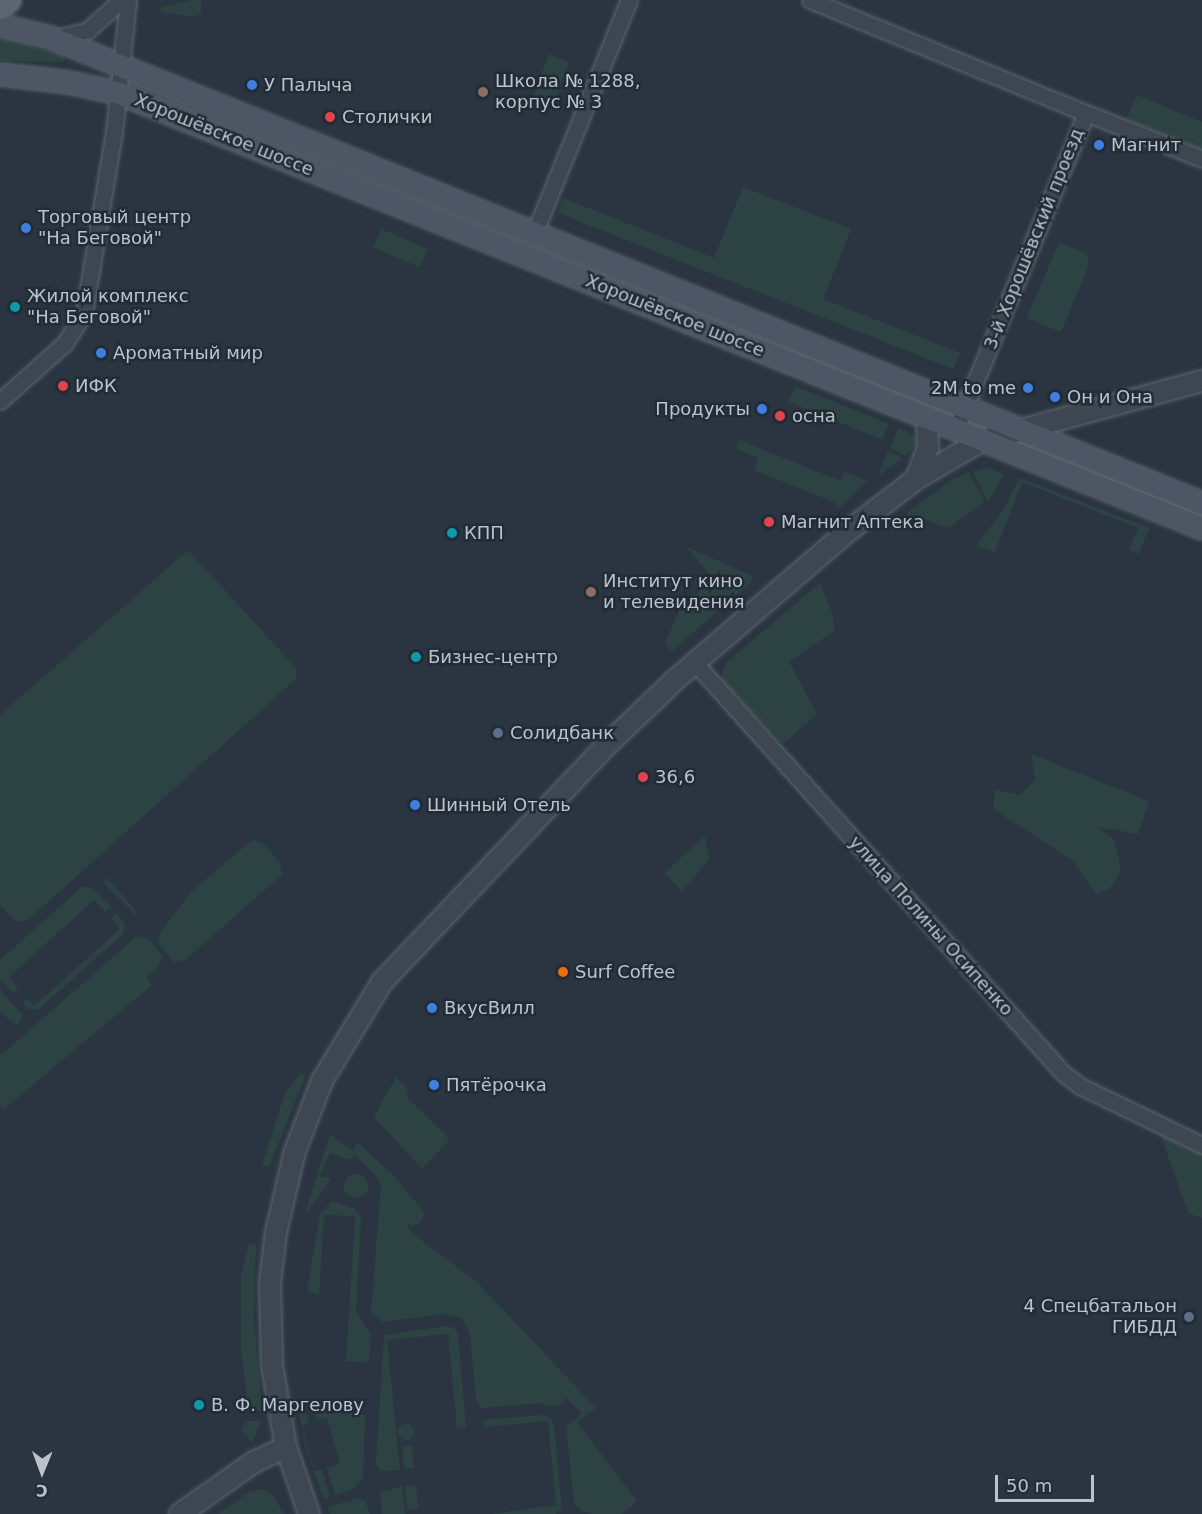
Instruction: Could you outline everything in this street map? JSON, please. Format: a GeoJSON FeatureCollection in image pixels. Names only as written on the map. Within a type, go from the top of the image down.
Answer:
{"type":"FeatureCollection","features":[{"type":"Feature","properties":{"kind":"main road"},"geometry":{"type":"LineString","coordinates":[[0,6],[9,0]]}},
{"type":"Feature","properties":{"kind":"main road"},"geometry":{"type":"LineString","coordinates":[[0,25],[50,38],[122,67]]}},
{"type":"Feature","properties":{"kind":"main road","name":"Хорошёвское шоссе"},"geometry":{"type":"LineString","coordinates":[[122,67],[1202,503]]}},
{"type":"Feature","properties":{"kind":"main road"},"geometry":{"type":"LineString","coordinates":[[0,74],[68,81],[118,93]]}},
{"type":"Feature","properties":{"kind":"main road"},"geometry":{"type":"LineString","coordinates":[[0,90],[69,85],[118,93]]}},
{"type":"Feature","properties":{"kind":"main road","name":"Хорошёвское шоссе"},"geometry":{"type":"LineString","coordinates":[[118,93],[927,420],[1202,528]]}},
{"type":"Feature","properties":{"kind":"street"},"geometry":{"type":"LineString","coordinates":[[50,38],[87,31],[122,0]]}},
{"type":"Feature","properties":{"kind":"street"},"geometry":{"type":"LineString","coordinates":[[122,67],[128,0]]}},
{"type":"Feature","properties":{"kind":"street"},"geometry":{"type":"LineString","coordinates":[[534,234],[628,0]]}},
{"type":"Feature","properties":{"kind":"street","name":"3-й Хорошёвский проезд"},"geometry":{"type":"LineString","coordinates":[[810,0],[1086,113],[969,409],[955,431]]}},
{"type":"Feature","properties":{"kind":"street","name":"Хорошёвское шоссе"},"geometry":{"type":"LineString","coordinates":[[118,93],[122,67]]}},
{"type":"Feature","properties":{"kind":"street"},"geometry":{"type":"LineString","coordinates":[[0,401],[64,343],[84,313],[118,93]]}},
{"type":"Feature","properties":{"kind":"street"},"geometry":{"type":"LineString","coordinates":[[1086,113],[1202,159]]}},
{"type":"Feature","properties":{"kind":"street"},"geometry":{"type":"LineString","coordinates":[[309,1514],[286,1447],[278,1412],[269,1322],[276,1232],[305,1120],[335,1054],[362,1010],[404,955],[611,741],[695,663],[847,532],[916,479],[981,441],[1202,381]]}},
{"type":"Feature","properties":{"kind":"street"},"geometry":{"type":"LineString","coordinates":[[969,409],[981,424],[981,441]]}},
{"type":"Feature","properties":{"kind":"street"},"geometry":{"type":"LineString","coordinates":[[916,479],[928,448],[927,420]]}},
{"type":"Feature","properties":{"kind":"street","name":"улица Полины Осипенко"},"geometry":{"type":"LineString","coordinates":[[695,663],[1063,1073],[1080,1086],[1202,1145]]}},
{"type":"Feature","properties":{"kind":"street"},"geometry":{"type":"LineString","coordinates":[[180,1514],[254,1462],[286,1447]]}},
{"type":"Feature","properties":{"kind":"green space"},"geometry":{"type":"Polygon","coordinates":[[[191,0],[201,0],[201,14],[191,17],[161,12],[160,8],[191,0]]]}},
{"type":"Feature","properties":{"kind":"green space"},"geometry":{"type":"Polygon","coordinates":[[[0,37],[64,55],[65,62],[0,61],[0,37]]]}},
{"type":"Feature","properties":{"kind":"green space"},"geometry":{"type":"Polygon","coordinates":[[[549,54],[570,62],[553,104],[533,96],[549,54]]]}},
{"type":"Feature","properties":{"kind":"green space"},"geometry":{"type":"Polygon","coordinates":[[[1137,95],[1202,122],[1202,150],[1126,119],[1137,95]]]}},
{"type":"Feature","properties":{"kind":"green space"},"geometry":{"type":"Polygon","coordinates":[[[743,187],[851,229],[823,299],[960,353],[953,369],[558,213],[563,198],[714,258],[743,187]]]}},
{"type":"Feature","properties":{"kind":"green space"},"geometry":{"type":"Polygon","coordinates":[[[381,229],[428,249],[420,267],[373,247],[381,229]]]}},
{"type":"Feature","properties":{"kind":"green space"},"geometry":{"type":"Polygon","coordinates":[[[1059,242],[1087,254],[1089,265],[1061,332],[1027,318],[1059,242]]]}},
{"type":"Feature","properties":{"kind":"green space"},"geometry":{"type":"Polygon","coordinates":[[[795,386],[889,424],[882,440],[789,402],[795,386]]]}},
{"type":"Feature","properties":{"kind":"green space"},"geometry":{"type":"Polygon","coordinates":[[[899,428],[915,436],[918,443],[906,456],[890,448],[899,428]]]}},
{"type":"Feature","properties":{"kind":"green space"},"geometry":{"type":"Polygon","coordinates":[[[739,440],[841,481],[845,472],[867,481],[839,508],[834,502],[754,470],[758,458],[736,448],[739,440]]]}},
{"type":"Feature","properties":{"kind":"green space"},"geometry":{"type":"Polygon","coordinates":[[[888,451],[903,458],[878,476],[888,451]]]}},
{"type":"Feature","properties":{"kind":"green space"},"geometry":{"type":"Polygon","coordinates":[[[987,467],[1004,475],[988,502],[973,472],[987,467]]]}},
{"type":"Feature","properties":{"kind":"green space"},"geometry":{"type":"Polygon","coordinates":[[[969,472],[985,502],[948,528],[916,516],[908,518],[907,513],[951,480],[969,472]]]}},
{"type":"Feature","properties":{"kind":"green space"},"geometry":{"type":"Polygon","coordinates":[[[1020,478],[1149,528],[1139,554],[1129,550],[1138,528],[1022,482],[995,552],[976,546],[1003,510],[1020,478]]]}},
{"type":"Feature","properties":{"kind":"green space"},"geometry":{"type":"Polygon","coordinates":[[[685,546],[752,576],[752,581],[672,651],[665,644],[680,608],[714,579],[685,546]]]}},
{"type":"Feature","properties":{"kind":"green space"},"geometry":{"type":"Polygon","coordinates":[[[188,550],[296,668],[296,679],[28,920],[16,922],[0,905],[0,715],[188,550]]]}},
{"type":"Feature","properties":{"kind":"green space"},"geometry":{"type":"Polygon","coordinates":[[[820,583],[833,615],[834,631],[789,662],[817,714],[783,744],[724,683],[722,673],[727,662],[820,583]]]}},
{"type":"Feature","properties":{"kind":"green space"},"geometry":{"type":"Polygon","coordinates":[[[1031,754],[1149,801],[1138,834],[1098,827],[1114,840],[1119,857],[1120,872],[1110,888],[1096,894],[1072,860],[993,809],[995,790],[1020,795],[1035,780],[1031,754]]]}},
{"type":"Feature","properties":{"kind":"green space"},"geometry":{"type":"Polygon","coordinates":[[[705,836],[709,860],[682,891],[664,873],[705,836]]]}},
{"type":"Feature","properties":{"kind":"green space"},"geometry":{"type":"Polygon","coordinates":[[[252,840],[262,842],[280,863],[282,875],[185,960],[174,962],[158,943],[161,932],[191,892],[252,840]]]}},
{"type":"Feature","properties":{"kind":"green space"},"geometry":{"type":"Polygon","coordinates":[[[106,877],[137,912],[137,916],[104,883],[106,877]]]}},
{"type":"Feature","properties":{"kind":"green space"},"geometry":{"type":"Polygon","coordinates":[[[82,887],[91,887],[111,907],[105,912],[94,900],[9,977],[18,988],[13,993],[0,979],[0,960],[82,887]]]}},
{"type":"Feature","properties":{"kind":"green space"},"geometry":{"type":"Polygon","coordinates":[[[116,913],[125,924],[123,934],[39,1009],[27,1009],[22,1003],[27,998],[34,1006],[120,929],[111,918],[116,913]]]}},
{"type":"Feature","properties":{"kind":"green space"},"geometry":{"type":"Polygon","coordinates":[[[137,936],[148,938],[162,956],[158,968],[146,978],[152,985],[4,1109],[0,1104],[0,1056],[137,936]]]}},
{"type":"Feature","properties":{"kind":"green space"},"geometry":{"type":"Polygon","coordinates":[[[0,990],[23,1016],[17,1026],[0,1012],[0,990]]]}},
{"type":"Feature","properties":{"kind":"green space"},"geometry":{"type":"Polygon","coordinates":[[[301,1073],[306,1075],[269,1167],[262,1165],[285,1093],[301,1073]]]}},
{"type":"Feature","properties":{"kind":"green space"},"geometry":{"type":"Polygon","coordinates":[[[396,1077],[407,1088],[408,1098],[450,1139],[422,1169],[374,1117],[396,1077]]]}},
{"type":"Feature","properties":{"kind":"green space"},"geometry":{"type":"Polygon","coordinates":[[[1158,1128],[1202,1150],[1202,1218],[1188,1213],[1158,1128]]]}},
{"type":"Feature","properties":{"kind":"green space"},"geometry":{"type":"Polygon","coordinates":[[[330,1134],[353,1151],[357,1142],[395,1177],[425,1213],[419,1224],[412,1226],[405,1221],[413,1234],[477,1282],[596,1408],[577,1422],[637,1501],[622,1514],[592,1514],[581,1511],[574,1503],[566,1426],[582,1413],[566,1398],[557,1407],[540,1403],[481,1408],[476,1399],[470,1333],[461,1318],[445,1314],[382,1322],[371,1313],[381,1185],[375,1175],[355,1155],[350,1160],[330,1153],[319,1176],[331,1179],[305,1214],[330,1134]]]}},
{"type":"Feature","properties":{"kind":"green space"},"geometry":{"type":"Polygon","coordinates":[[[356,1174],[364,1178],[368,1186],[364,1194],[356,1198],[348,1194],[344,1186],[348,1178],[356,1174]]]}},
{"type":"Feature","properties":{"kind":"green space"},"geometry":{"type":"Polygon","coordinates":[[[332,1201],[355,1209],[361,1217],[356,1311],[371,1335],[369,1363],[346,1361],[355,1216],[324,1215],[319,1295],[307,1292],[320,1214],[332,1201]]]}},
{"type":"Feature","properties":{"kind":"green space"},"geometry":{"type":"Polygon","coordinates":[[[249,1243],[256,1245],[254,1322],[262,1410],[254,1411],[248,1407],[241,1350],[241,1277],[249,1243]]]}},
{"type":"Feature","properties":{"kind":"green space"},"geometry":{"type":"Polygon","coordinates":[[[446,1326],[454,1328],[458,1335],[466,1427],[457,1428],[448,1334],[387,1340],[400,1470],[381,1471],[376,1464],[384,1335],[446,1326]]]}},
{"type":"Feature","properties":{"kind":"green space"},"geometry":{"type":"Polygon","coordinates":[[[297,1405],[305,1405],[309,1423],[302,1425],[314,1471],[322,1470],[330,1497],[324,1499],[314,1473],[305,1441],[297,1405]]]}},
{"type":"Feature","properties":{"kind":"green space"},"geometry":{"type":"Polygon","coordinates":[[[314,1406],[355,1410],[365,1416],[363,1477],[354,1489],[335,1495],[327,1468],[340,1464],[327,1418],[316,1421],[314,1406]]]}},
{"type":"Feature","properties":{"kind":"green space"},"geometry":{"type":"Polygon","coordinates":[[[541,1415],[550,1417],[554,1425],[562,1510],[555,1514],[492,1514],[556,1505],[548,1421],[484,1427],[483,1420],[541,1415]]]}},
{"type":"Feature","properties":{"kind":"green space"},"geometry":{"type":"Polygon","coordinates":[[[247,1421],[262,1421],[252,1443],[240,1429],[247,1421]]]}},
{"type":"Feature","properties":{"kind":"green space"},"geometry":{"type":"Polygon","coordinates":[[[406,1424],[414,1432],[406,1440],[398,1432],[406,1424]]]}},
{"type":"Feature","properties":{"kind":"green space"},"geometry":{"type":"Polygon","coordinates":[[[412,1446],[414,1468],[404,1469],[402,1447],[412,1446]]]}},
{"type":"Feature","properties":{"kind":"green space"},"geometry":{"type":"Polygon","coordinates":[[[416,1485],[418,1509],[407,1510],[405,1486],[416,1485]]]}},
{"type":"Feature","properties":{"kind":"green space"},"geometry":{"type":"Polygon","coordinates":[[[402,1486],[405,1514],[382,1514],[380,1492],[402,1486]]]}},
{"type":"Feature","properties":{"kind":"green space"},"geometry":{"type":"Polygon","coordinates":[[[261,1489],[271,1493],[284,1514],[218,1514],[249,1492],[261,1489]]]}},
{"type":"Feature","properties":{"kind":"green space"},"geometry":{"type":"Polygon","coordinates":[[[359,1498],[365,1500],[370,1514],[330,1514],[328,1507],[359,1498]]]}},
{"type":"Feature","properties":{"kind":"place","name":"У Палыча"},"geometry":{"type":"Point","coordinates":[252,85]}},
{"type":"Feature","properties":{"kind":"place","name":"Школа № 1288, корпус № 3"},"geometry":{"type":"Point","coordinates":[483,92]}},
{"type":"Feature","properties":{"kind":"place","name":"Столички"},"geometry":{"type":"Point","coordinates":[330,117]}},
{"type":"Feature","properties":{"kind":"place","name":"Магнит"},"geometry":{"type":"Point","coordinates":[1099,145]}},
{"type":"Feature","properties":{"kind":"place","name":"Торговый центр \"На Беговой\""},"geometry":{"type":"Point","coordinates":[26,228]}},
{"type":"Feature","properties":{"kind":"place","name":"Жилой комплекс \"На Беговой\""},"geometry":{"type":"Point","coordinates":[15,307]}},
{"type":"Feature","properties":{"kind":"place","name":"Ароматный мир"},"geometry":{"type":"Point","coordinates":[101,353]}},
{"type":"Feature","properties":{"kind":"place","name":"ИФК"},"geometry":{"type":"Point","coordinates":[63,386]}},
{"type":"Feature","properties":{"kind":"place","name":"2M to me"},"geometry":{"type":"Point","coordinates":[1028,388]}},
{"type":"Feature","properties":{"kind":"place","name":"Он и Она"},"geometry":{"type":"Point","coordinates":[1055,397]}},
{"type":"Feature","properties":{"kind":"place","name":"Продукты"},"geometry":{"type":"Point","coordinates":[762,409]}},
{"type":"Feature","properties":{"kind":"place","name":"осна"},"geometry":{"type":"Point","coordinates":[780,416]}},
{"type":"Feature","properties":{"kind":"place","name":"Магнит Аптека"},"geometry":{"type":"Point","coordinates":[769,522]}},
{"type":"Feature","properties":{"kind":"place","name":"КПП"},"geometry":{"type":"Point","coordinates":[452,533]}},
{"type":"Feature","properties":{"kind":"place","name":"Институт кино и телевидения"},"geometry":{"type":"Point","coordinates":[591,592]}},
{"type":"Feature","properties":{"kind":"place","name":"Бизнес-центр"},"geometry":{"type":"Point","coordinates":[416,657]}},
{"type":"Feature","properties":{"kind":"place","name":"Солидбанк"},"geometry":{"type":"Point","coordinates":[498,733]}},
{"type":"Feature","properties":{"kind":"place","name":"36,6"},"geometry":{"type":"Point","coordinates":[643,777]}},
{"type":"Feature","properties":{"kind":"place","name":"Шинный Отель"},"geometry":{"type":"Point","coordinates":[415,805]}},
{"type":"Feature","properties":{"kind":"place","name":"Surf Coffee"},"geometry":{"type":"Point","coordinates":[563,972]}},
{"type":"Feature","properties":{"kind":"place","name":"ВкусВилл"},"geometry":{"type":"Point","coordinates":[432,1008]}},
{"type":"Feature","properties":{"kind":"place","name":"Пятёрочка"},"geometry":{"type":"Point","coordinates":[434,1085]}},
{"type":"Feature","properties":{"kind":"place","name":"4 Спецбатальон ГИБДД"},"geometry":{"type":"Point","coordinates":[1189,1317]}},
{"type":"Feature","properties":{"kind":"place","name":"В. Ф. Маргелову"},"geometry":{"type":"Point","coordinates":[199,1405]}}]}
